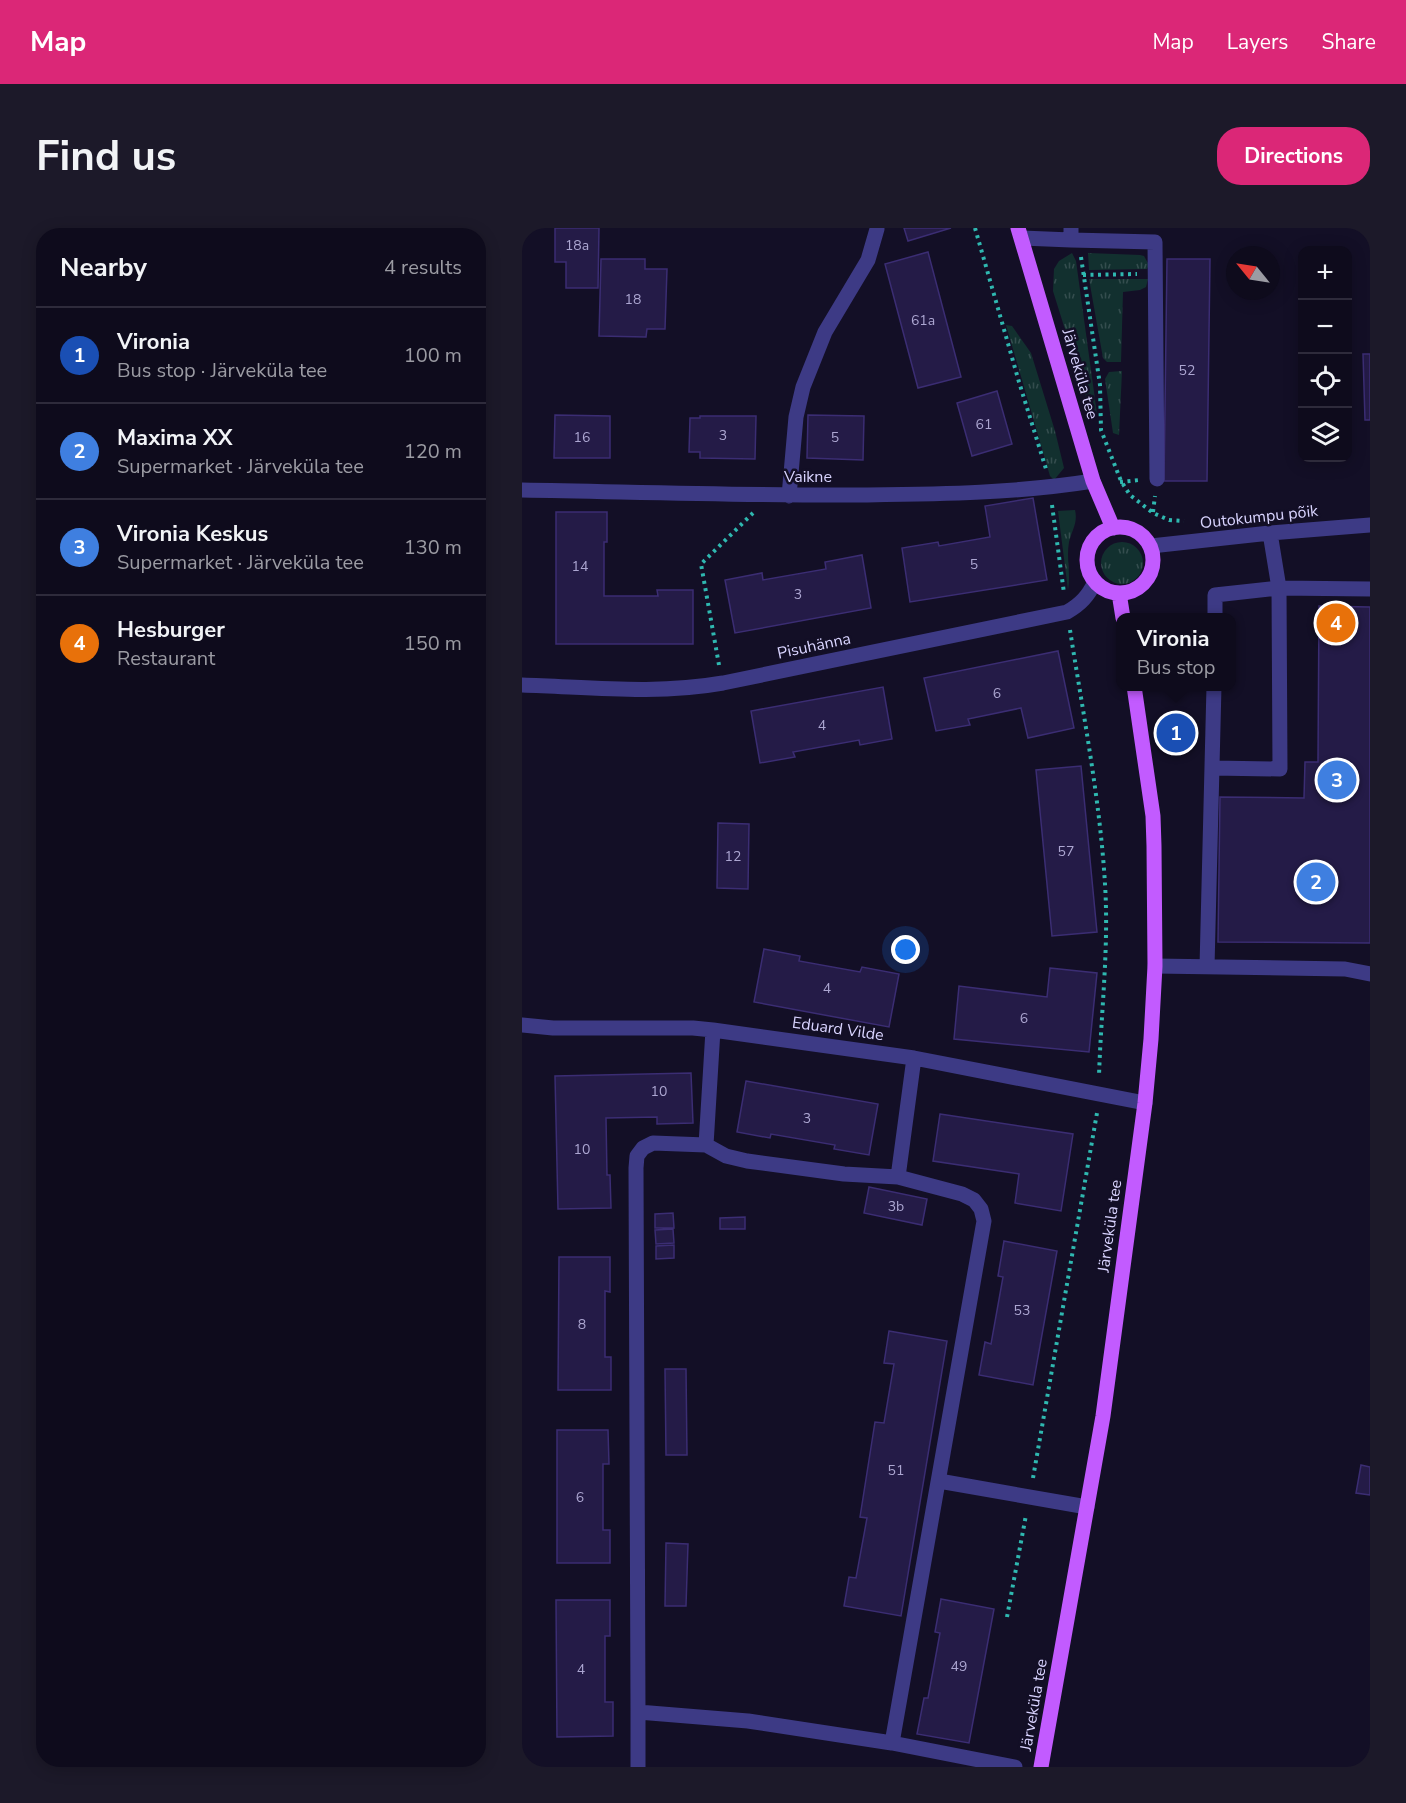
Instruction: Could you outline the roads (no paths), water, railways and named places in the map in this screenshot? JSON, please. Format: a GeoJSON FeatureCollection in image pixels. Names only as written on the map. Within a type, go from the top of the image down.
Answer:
{"type":"FeatureCollection","features":[{"type":"Feature","properties":{"kind":"main road","name":"Järveküla tee"},"geometry":{"type":"LineString","coordinates":[[1020,233],[1093,482],[1113,528]]}},
{"type":"Feature","properties":{"kind":"main road"},"geometry":{"type":"LineString","coordinates":[[1113,528],[1131,528],[1139,532],[1151,546],[1154,557],[1153,568],[1148,579],[1130,592],[1110,592],[1095,582],[1089,572],[1087,561],[1089,550],[1094,539],[1102,532],[1113,528]]}},
{"type":"Feature","properties":{"kind":"main road"},"geometry":{"type":"LineString","coordinates":[[1119,593],[1122,613]]}},
{"type":"Feature","properties":{"kind":"main road","name":"Järveküla tee"},"geometry":{"type":"LineString","coordinates":[[1041,1767],[1102,1416],[1145,1103],[1151,1039],[1155,966],[1153,816],[1135,691]]}},
{"type":"Feature","properties":{"kind":"street"},"geometry":{"type":"LineString","coordinates":[[789,496],[796,417],[803,387],[825,332],[868,260],[876,228]]}},
{"type":"Feature","properties":{"kind":"street"},"geometry":{"type":"LineString","coordinates":[[1020,233],[1071,234],[1155,242],[1157,479]]}},
{"type":"Feature","properties":{"kind":"street","name":"Vaikne"},"geometry":{"type":"LineString","coordinates":[[522,490],[789,496],[929,495],[1052,488],[1093,482]]}},
{"type":"Feature","properties":{"kind":"street","name":"Outokumpu põik"},"geometry":{"type":"LineString","coordinates":[[1151,546],[1370,525]]}},
{"type":"Feature","properties":{"kind":"street"},"geometry":{"type":"LineString","coordinates":[[1213,768],[1280,769],[1279,588],[1270,533]]}},
{"type":"Feature","properties":{"kind":"street","name":"Pisuhänna"},"geometry":{"type":"LineString","coordinates":[[522,685],[633,691],[692,689],[1067,612],[1080,605],[1095,582]]}},
{"type":"Feature","properties":{"kind":"street"},"geometry":{"type":"LineString","coordinates":[[1215,613],[1215,595],[1279,588],[1370,589]]}},
{"type":"Feature","properties":{"kind":"street"},"geometry":{"type":"LineString","coordinates":[[1207,967],[1214,691]]}},
{"type":"Feature","properties":{"kind":"street"},"geometry":{"type":"LineString","coordinates":[[1155,966],[1345,969],[1370,974]]}},
{"type":"Feature","properties":{"kind":"street","name":"Eduard Vilde"},"geometry":{"type":"LineString","coordinates":[[522,1025],[553,1028],[713,1030],[914,1058],[1145,1103]]}},
{"type":"Feature","properties":{"kind":"street"},"geometry":{"type":"LineString","coordinates":[[706,1145],[713,1030]]}},
{"type":"Feature","properties":{"kind":"street"},"geometry":{"type":"LineString","coordinates":[[898,1177],[914,1058]]}},
{"type":"Feature","properties":{"kind":"street"},"geometry":{"type":"LineString","coordinates":[[638,1767],[638,1156],[643,1148],[653,1143],[706,1145],[726,1156],[747,1161],[844,1174],[898,1177],[962,1194],[974,1200],[981,1209],[984,1221],[892,1743]]}},
{"type":"Feature","properties":{"kind":"street"},"geometry":{"type":"LineString","coordinates":[[939,1481],[1087,1507]]}},
{"type":"Feature","properties":{"kind":"street"},"geometry":{"type":"LineString","coordinates":[[638,1712],[748,1721],[892,1743],[1015,1767]]}},
{"type":"Feature","properties":{"kind":"place","name":"Hesburger"},"geometry":{"type":"Point","coordinates":[1336,623]}},
{"type":"Feature","properties":{"kind":"place","name":"Vironia"},"geometry":{"type":"Point","coordinates":[1176,733]}},
{"type":"Feature","properties":{"kind":"place","name":"Vironia Keskus"},"geometry":{"type":"Point","coordinates":[1337,780]}},
{"type":"Feature","properties":{"kind":"place","name":"Maxima XX"},"geometry":{"type":"Point","coordinates":[1316,882]}}]}
